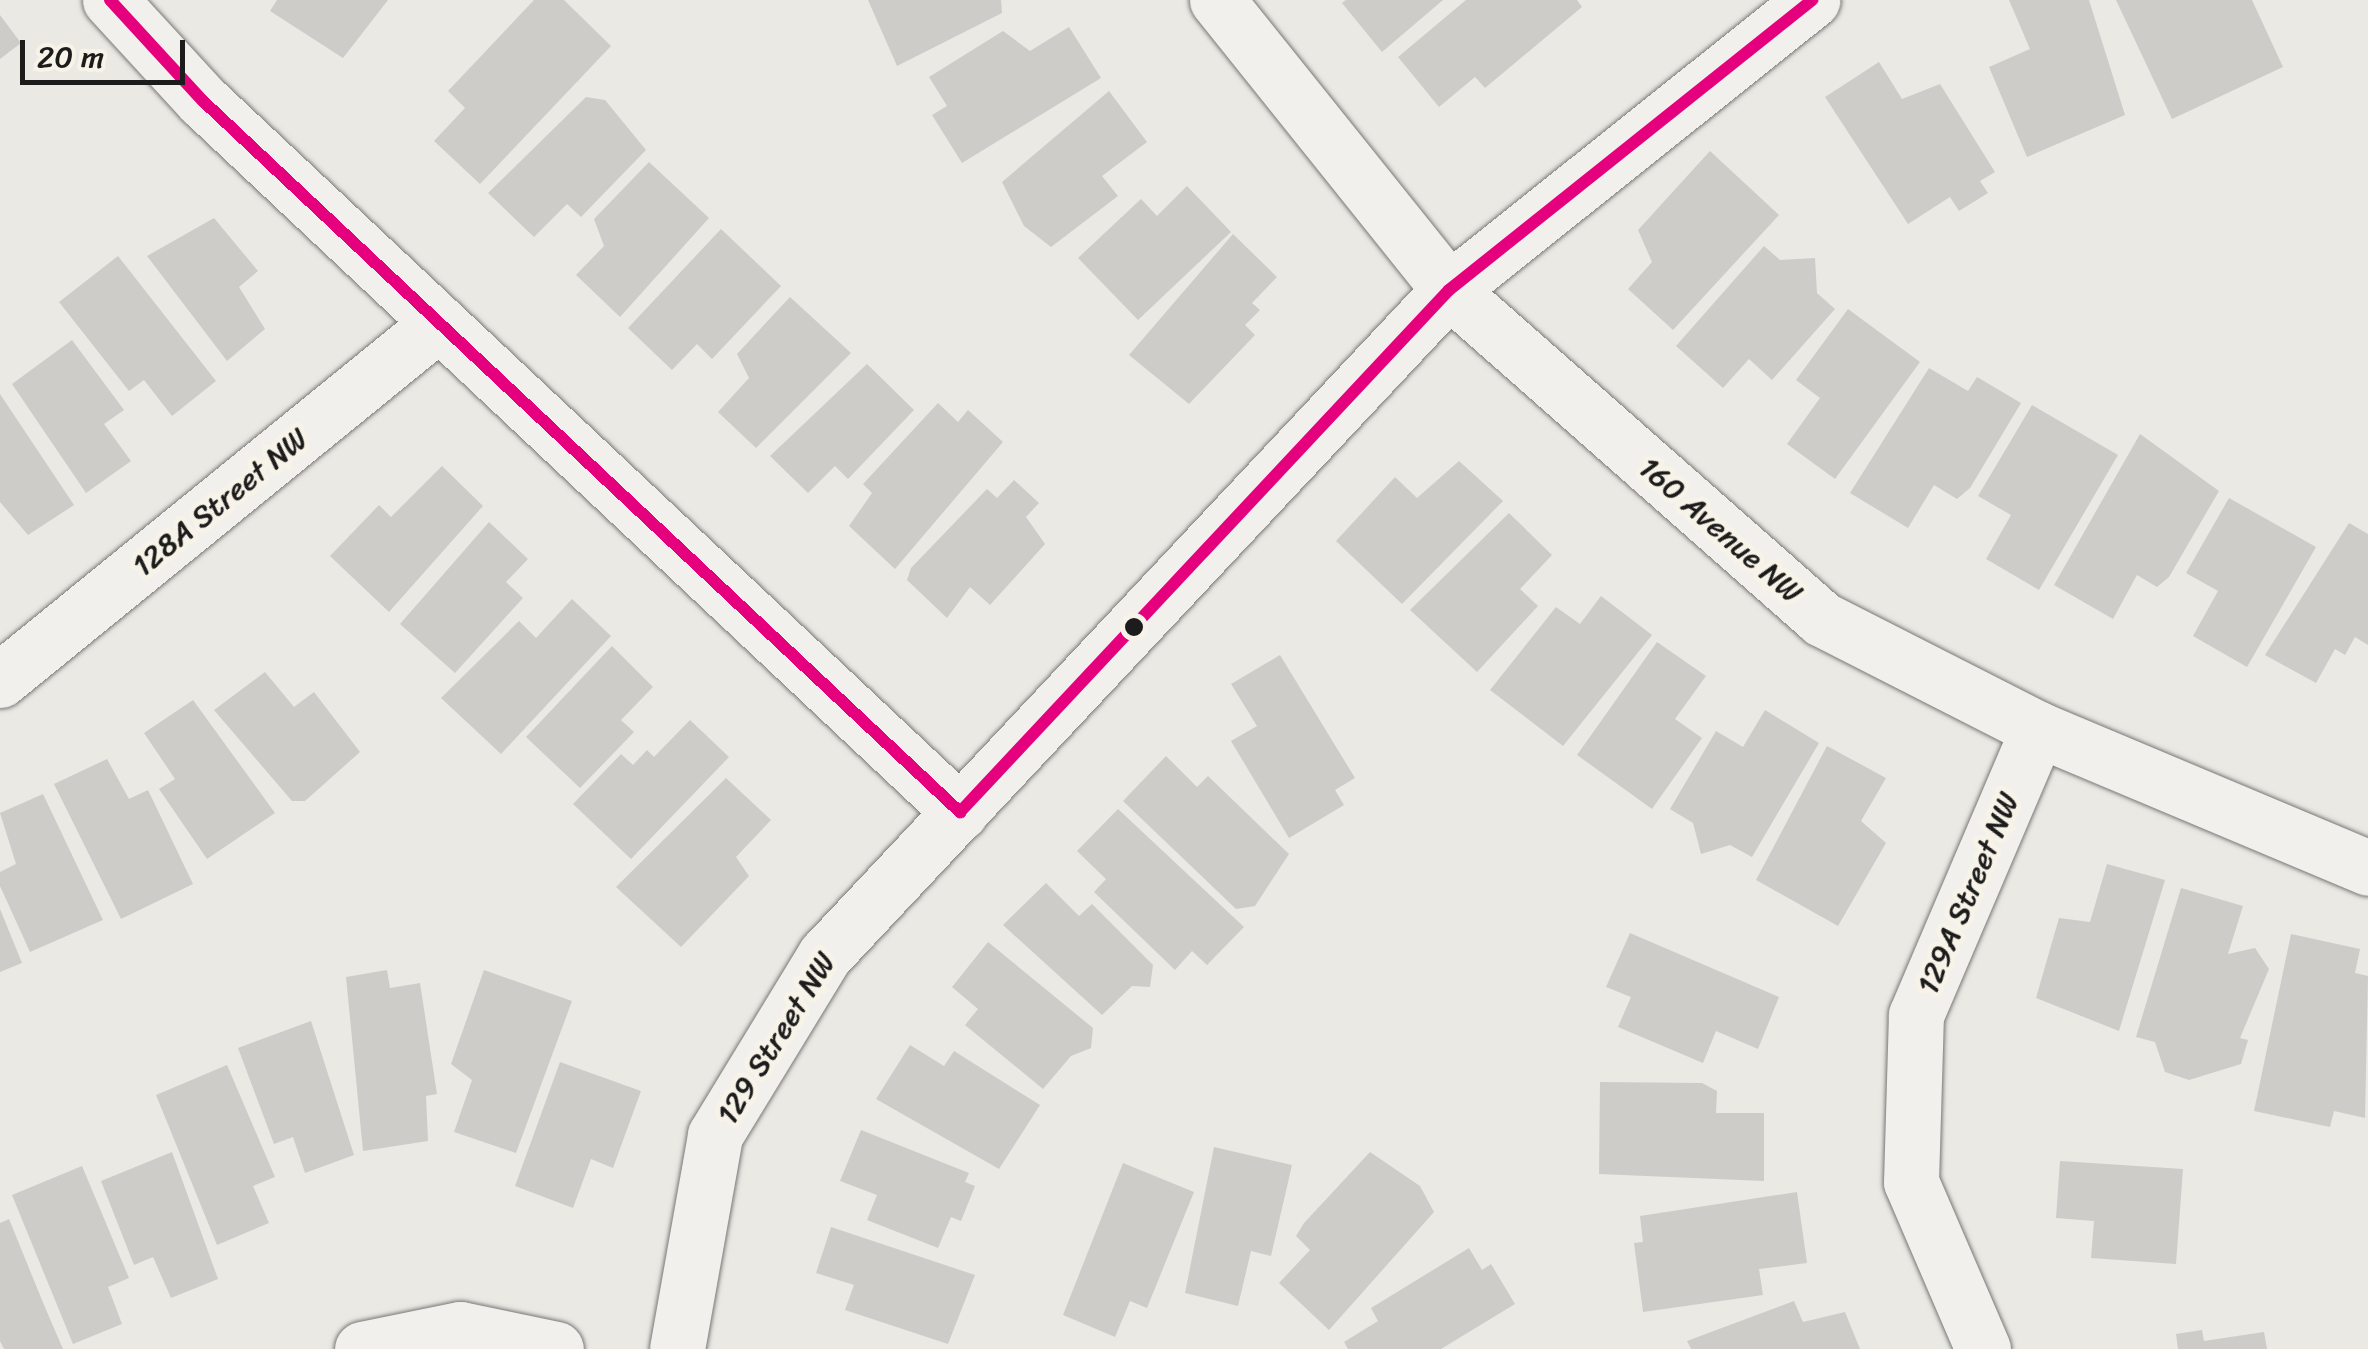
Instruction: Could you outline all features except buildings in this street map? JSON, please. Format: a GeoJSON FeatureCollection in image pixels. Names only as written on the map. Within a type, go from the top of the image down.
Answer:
{"type":"FeatureCollection","features":[{"type":"Feature","properties":{"kind":"street"},"geometry":{"type":"LineString","coordinates":[[110,0],[439,323],[960,812]]}},
{"type":"Feature","properties":{"kind":"street","name":"160 Avenue NW"},"geometry":{"type":"LineString","coordinates":[[1217,0],[1449,290],[1822,619],[2038,729],[2368,868]]}},
{"type":"Feature","properties":{"kind":"street","name":"129 Street NW"},"geometry":{"type":"LineString","coordinates":[[677,1349],[715,1135],[825,956],[1449,290],[1812,0]]}},
{"type":"Feature","properties":{"kind":"street","name":"128A Street NW"},"geometry":{"type":"LineString","coordinates":[[0,680],[439,323]]}},
{"type":"Feature","properties":{"kind":"street","name":"129A Street NW"},"geometry":{"type":"LineString","coordinates":[[1983,1349],[1912,1182],[1916,1015],[2038,729]]}},
{"type":"Feature","properties":{"kind":"street"},"geometry":{"type":"LineString","coordinates":[[362,1349],[460,1329],[556,1349]]}},
{"type":"Feature","properties":{"kind":"transit line"},"geometry":{"type":"LineString","coordinates":[[110,0],[203,101],[960,812]]}},
{"type":"Feature","properties":{"kind":"transit line"},"geometry":{"type":"LineString","coordinates":[[960,812],[1449,290],[1812,0]]}}]}
